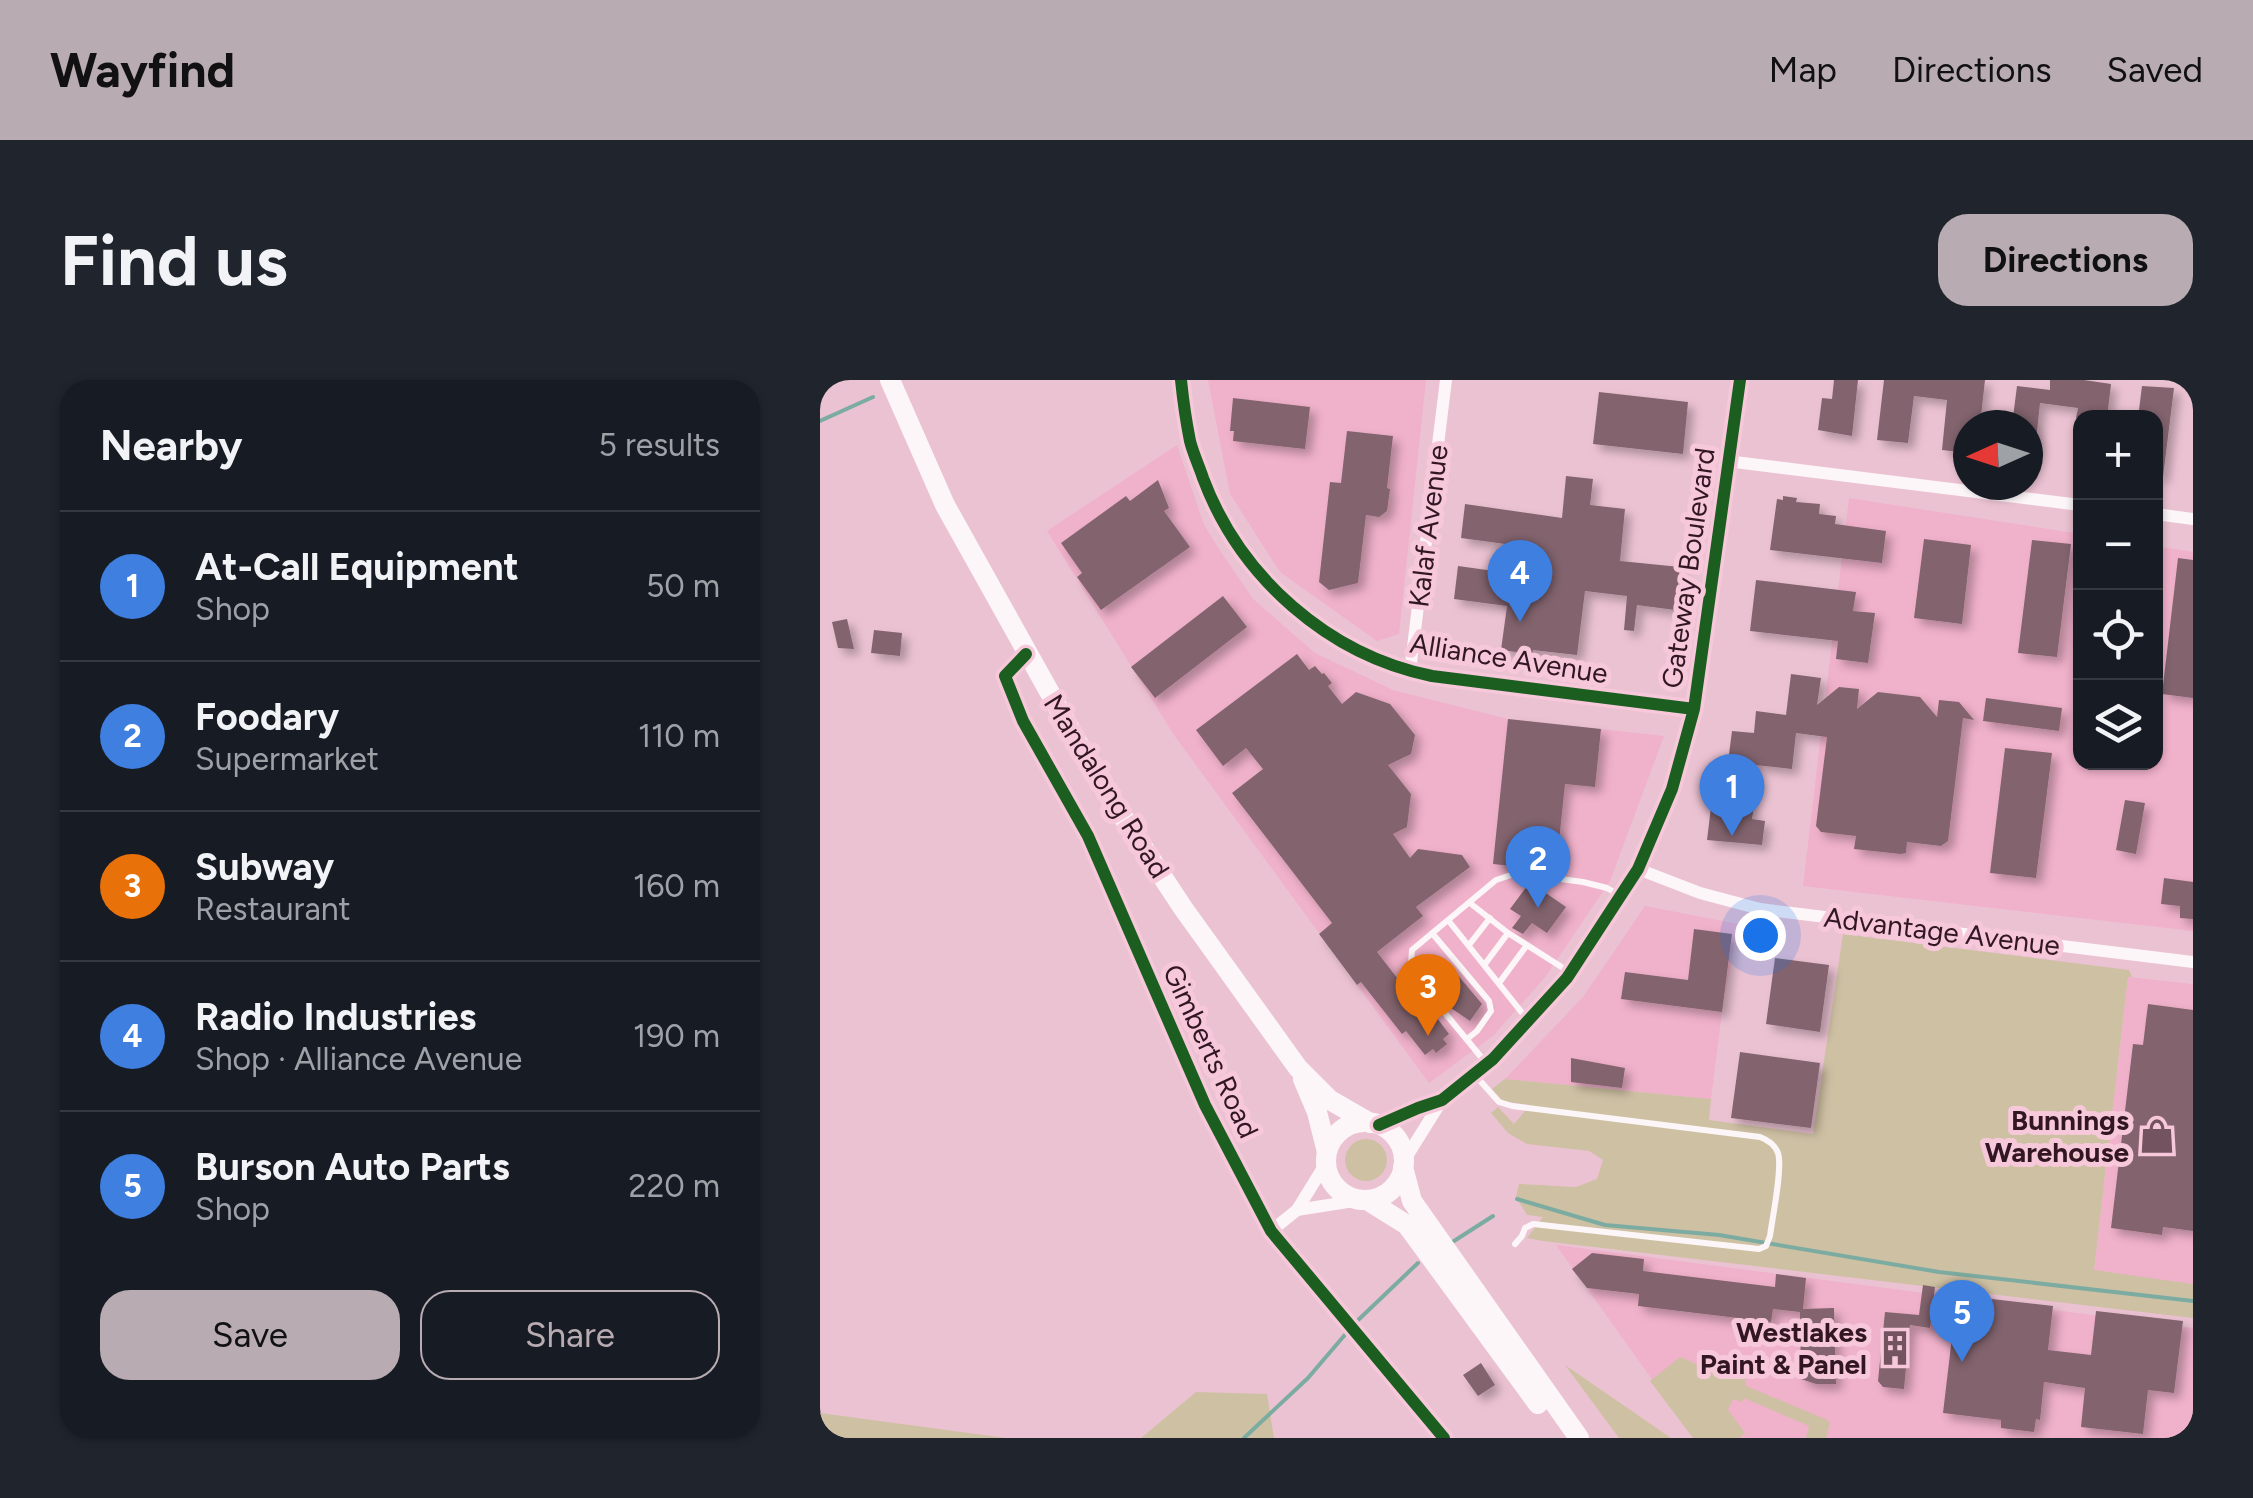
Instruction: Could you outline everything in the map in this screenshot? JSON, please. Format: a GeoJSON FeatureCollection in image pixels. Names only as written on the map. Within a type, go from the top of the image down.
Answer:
{"type":"FeatureCollection","features":[{"type":"Feature","properties":{"kind":"main road","name":"Mandalong Road"},"geometry":{"type":"LineString","coordinates":[[890,380],[943,503],[1098,779],[1298,1068],[1330,1100],[1374,1124]]}},
{"type":"Feature","properties":{"kind":"main road","name":"Mandalong Road"},"geometry":{"type":"LineString","coordinates":[[1298,1068],[1317,1112],[1327,1158]]}},
{"type":"Feature","properties":{"kind":"main road"},"geometry":{"type":"LineString","coordinates":[[1563,1438],[1406,1225],[1364,1200],[1341,1192],[1332,1183],[1327,1158],[1336,1136],[1344,1128],[1360,1122],[1374,1124],[1396,1138],[1402,1148],[1412,1201],[1579,1438]]}},
{"type":"Feature","properties":{"kind":"main road"},"geometry":{"type":"LineString","coordinates":[[1364,1200],[1379,1198],[1394,1188],[1404,1164]]}},
{"type":"Feature","properties":{"kind":"street","name":"Alliance Avenue"},"geometry":{"type":"LineString","coordinates":[[1181,380],[1190,444],[1213,505],[1239,549],[1279,596],[1331,635],[1374,660],[1410,671],[1694,710]]}},
{"type":"Feature","properties":{"kind":"street","name":"Kalaf Avenue"},"geometry":{"type":"LineString","coordinates":[[1410,671],[1446,380]]}},
{"type":"Feature","properties":{"kind":"street","name":"Gateway Boulevard"},"geometry":{"type":"LineString","coordinates":[[1404,1164],[1442,1100],[1487,1064],[1571,973],[1638,870],[1672,789],[1694,710],[1740,380]]}},
{"type":"Feature","properties":{"kind":"street"},"geometry":{"type":"LineString","coordinates":[[1727,461],[2073,504]]}},
{"type":"Feature","properties":{"kind":"street"},"geometry":{"type":"LineString","coordinates":[[2163,515],[2193,519]]}},
{"type":"Feature","properties":{"kind":"street","name":"Gimberts Road"},"geometry":{"type":"LineString","coordinates":[[1026,654],[1005,676],[1023,721],[1088,836],[1205,1105],[1271,1231],[1444,1438]]}},
{"type":"Feature","properties":{"kind":"street","name":"Advantage Avenue"},"geometry":{"type":"LineString","coordinates":[[1638,870],[1700,893],[1760,909],[2193,962]]}},
{"type":"Feature","properties":{"kind":"street","name":"Gateway Boulevard"},"geometry":{"type":"LineString","coordinates":[[1374,1124],[1442,1100]]}},
{"type":"Feature","properties":{"kind":"street"},"geometry":{"type":"LineString","coordinates":[[1271,1231],[1298,1210],[1327,1158]]}},
{"type":"Feature","properties":{"kind":"street"},"geometry":{"type":"LineString","coordinates":[[1298,1210],[1364,1200]]}},
{"type":"Feature","properties":{"kind":"lane"},"geometry":{"type":"LineString","coordinates":[[1487,1064],[1440,1008],[1411,964],[1412,950],[1496,880],[1517,873],[1583,882],[1621,896]]}},
{"type":"Feature","properties":{"kind":"lane"},"geometry":{"type":"LineString","coordinates":[[1470,902],[1508,933],[1571,973]]}},
{"type":"Feature","properties":{"kind":"lane"},"geometry":{"type":"LineString","coordinates":[[1469,945],[1490,918]]}},
{"type":"Feature","properties":{"kind":"lane"},"geometry":{"type":"LineString","coordinates":[[1448,920],[1527,1020]]}},
{"type":"Feature","properties":{"kind":"lane"},"geometry":{"type":"LineString","coordinates":[[1432,933],[1489,1001],[1491,1011],[1466,1039]]}},
{"type":"Feature","properties":{"kind":"lane"},"geometry":{"type":"LineString","coordinates":[[1485,964],[1508,933]]}},
{"type":"Feature","properties":{"kind":"lane"},"geometry":{"type":"LineString","coordinates":[[1499,983],[1527,945]]}},
{"type":"Feature","properties":{"kind":"lane"},"geometry":{"type":"LineString","coordinates":[[1474,1074],[1498,1102],[1512,1106],[1760,1138],[1770,1141],[1778,1153],[1770,1236],[1766,1246],[1759,1249],[1533,1224],[1525,1228],[1515,1244]]}},
{"type":"Feature","properties":{"kind":"shaded area"},"geometry":{"type":"Polygon","coordinates":[[[1208,380],[1426,380],[1399,634],[1377,641],[1280,572],[1230,494],[1208,380]]]}},
{"type":"Feature","properties":{"kind":"shaded area"},"geometry":{"type":"Polygon","coordinates":[[[1177,445],[1204,525],[1217,546],[1253,599],[1315,653],[1393,690],[1508,719],[1664,736],[1610,881],[1546,976],[1493,1036],[1429,1083],[1174,735],[1047,531],[1177,445]]]}},
{"type":"Feature","properties":{"kind":"shaded area"},"geometry":{"type":"Polygon","coordinates":[[[1849,498],[2073,533],[2073,770],[2163,770],[2163,547],[2193,552],[2193,931],[1803,886],[1849,498]]]}},
{"type":"Feature","properties":{"kind":"shaded area"},"geometry":{"type":"Polygon","coordinates":[[[1645,906],[1738,924],[1711,1099],[1505,1079],[1583,997],[1645,906]]]}},
{"type":"Feature","properties":{"kind":"shaded area"},"geometry":{"type":"Polygon","coordinates":[[[1843,934],[2129,970],[2132,977],[2128,977],[2094,1270],[2193,1284],[2193,1318],[1527,1238],[1543,1217],[1527,1215],[1516,1197],[1519,1184],[1576,1187],[1597,1179],[1603,1160],[1589,1151],[1527,1144],[1508,1133],[1491,1113],[1498,1107],[1514,1124],[1530,1105],[1503,1101],[1492,1089],[1505,1079],[1711,1099],[1709,1120],[1813,1134],[1843,934]]]}},
{"type":"Feature","properties":{"kind":"shaded area","name":"Bunnings Warehouse"},"geometry":{"type":"Polygon","coordinates":[[[2128,977],[2193,984],[2193,1284],[2094,1271],[2128,977]]]}},
{"type":"Feature","properties":{"kind":"shaded area"},"geometry":{"type":"Polygon","coordinates":[[[1366,1139],[1381,1145],[1387,1160],[1381,1175],[1366,1181],[1351,1175],[1345,1160],[1351,1145],[1366,1139]]]}},
{"type":"Feature","properties":{"kind":"shaded area"},"geometry":{"type":"Polygon","coordinates":[[[1556,1245],[2193,1328],[2193,1438],[1694,1438],[1556,1245]]]}},
{"type":"Feature","properties":{"kind":"shaded area"},"geometry":{"type":"Polygon","coordinates":[[[1680,1357],[1726,1377],[1732,1373],[1745,1378],[1746,1386],[1825,1419],[1830,1423],[1826,1438],[1806,1438],[1809,1426],[1744,1398],[1742,1402],[1733,1399],[1728,1410],[1745,1433],[1739,1438],[1693,1438],[1650,1381],[1680,1357]]]}},
{"type":"Feature","properties":{"kind":"shaded area"},"geometry":{"type":"Polygon","coordinates":[[[1565,1365],[1671,1438],[1619,1438],[1565,1365]]]}},
{"type":"Feature","properties":{"kind":"shaded area"},"geometry":{"type":"Polygon","coordinates":[[[1196,1392],[1267,1394],[1274,1438],[1141,1438],[1196,1392]]]}},
{"type":"Feature","properties":{"kind":"shaded area"},"geometry":{"type":"Polygon","coordinates":[[[820,1413],[1006,1438],[820,1438],[820,1413]]]}},
{"type":"Feature","properties":{"kind":"building"},"geometry":{"type":"Polygon","coordinates":[[[1834,380],[1858,380],[1852,436],[1818,430],[1822,398],[1832,399],[1834,380]]]}},
{"type":"Feature","properties":{"kind":"building"},"geometry":{"type":"Polygon","coordinates":[[[1884,380],[1985,380],[1982,410],[1953,410],[1953,451],[1942,450],[1947,400],[1914,396],[1908,443],[1877,440],[1884,380]]]}},
{"type":"Feature","properties":{"kind":"building"},"geometry":{"type":"Polygon","coordinates":[[[2050,380],[2111,384],[2108,410],[2078,410],[2040,403],[2039,410],[2014,410],[2017,386],[2050,390],[2050,380]]]}},
{"type":"Feature","properties":{"kind":"building"},"geometry":{"type":"Polygon","coordinates":[[[2142,386],[2174,388],[2163,477],[2163,410],[2139,410],[2142,386]]]}},
{"type":"Feature","properties":{"kind":"building"},"geometry":{"type":"Polygon","coordinates":[[[1599,392],[1688,402],[1683,454],[1593,444],[1599,392]]]}},
{"type":"Feature","properties":{"kind":"building"},"geometry":{"type":"Polygon","coordinates":[[[1233,398],[1310,407],[1305,449],[1233,441],[1233,398]]]}},
{"type":"Feature","properties":{"kind":"building"},"geometry":{"type":"Polygon","coordinates":[[[1347,431],[1393,436],[1387,488],[1390,489],[1387,511],[1379,517],[1366,515],[1358,583],[1329,590],[1319,582],[1330,482],[1341,483],[1347,431]]]}},
{"type":"Feature","properties":{"kind":"building"},"geometry":{"type":"Polygon","coordinates":[[[1566,476],[1593,479],[1590,505],[1625,509],[1620,561],[1680,567],[1675,610],[1637,605],[1634,631],[1624,630],[1627,596],[1585,591],[1577,655],[1501,650],[1507,606],[1454,599],[1458,566],[1516,574],[1520,546],[1461,538],[1465,504],[1562,518],[1566,476]]]}},
{"type":"Feature","properties":{"kind":"building"},"geometry":{"type":"Polygon","coordinates":[[[1158,480],[1169,508],[1164,511],[1190,547],[1101,610],[1077,577],[1082,573],[1061,543],[1126,496],[1130,501],[1158,480]]]}},
{"type":"Feature","properties":{"kind":"building"},"geometry":{"type":"Polygon","coordinates":[[[1783,496],[1797,498],[1796,502],[1820,504],[1819,514],[1836,516],[1835,524],[1886,531],[1882,563],[1770,550],[1777,499],[1783,500],[1783,496]]]}},
{"type":"Feature","properties":{"kind":"building"},"geometry":{"type":"Polygon","coordinates":[[[1924,539],[1971,545],[1962,624],[1914,618],[1924,539]]]}},
{"type":"Feature","properties":{"kind":"building"},"geometry":{"type":"Polygon","coordinates":[[[2032,540],[2071,544],[2057,657],[2018,653],[2032,540]]]}},
{"type":"Feature","properties":{"kind":"building"},"geometry":{"type":"Polygon","coordinates":[[[2178,558],[2193,560],[2193,698],[2163,694],[2178,558]]]}},
{"type":"Feature","properties":{"kind":"building"},"geometry":{"type":"Polygon","coordinates":[[[1756,580],[1856,592],[1853,611],[1875,613],[1868,663],[1836,659],[1838,641],[1750,631],[1756,580]]]}},
{"type":"Feature","properties":{"kind":"building"},"geometry":{"type":"Polygon","coordinates":[[[1223,596],[1247,627],[1155,698],[1131,667],[1223,596]]]}},
{"type":"Feature","properties":{"kind":"building"},"geometry":{"type":"Polygon","coordinates":[[[847,619],[854,649],[838,648],[832,622],[847,619]]]}},
{"type":"Feature","properties":{"kind":"building"},"geometry":{"type":"Polygon","coordinates":[[[874,630],[902,633],[900,656],[871,653],[874,630]]]}},
{"type":"Feature","properties":{"kind":"building"},"geometry":{"type":"Polygon","coordinates":[[[1297,654],[1309,670],[1315,666],[1324,673],[1332,683],[1328,686],[1342,704],[1356,692],[1390,704],[1415,735],[1411,754],[1388,765],[1411,794],[1407,827],[1393,834],[1410,858],[1418,849],[1462,855],[1470,867],[1416,907],[1423,916],[1377,952],[1432,1023],[1437,1018],[1449,1034],[1443,1039],[1447,1044],[1436,1053],[1433,1049],[1425,1055],[1406,1031],[1402,1034],[1361,982],[1357,985],[1319,934],[1332,923],[1232,793],[1263,769],[1246,748],[1223,766],[1196,730],[1297,654]]]}},
{"type":"Feature","properties":{"kind":"building"},"geometry":{"type":"Polygon","coordinates":[[[1791,674],[1821,678],[1817,705],[1839,687],[1859,689],[1857,709],[1878,692],[1920,697],[1937,717],[1939,700],[1959,702],[1974,720],[1963,718],[1948,841],[1941,846],[1907,842],[1906,853],[1901,854],[1854,849],[1856,836],[1821,832],[1816,826],[1827,737],[1796,733],[1792,769],[1728,762],[1732,731],[1754,733],[1756,711],[1786,715],[1791,674]]]}},
{"type":"Feature","properties":{"kind":"building"},"geometry":{"type":"Polygon","coordinates":[[[1986,698],[2062,708],[2059,731],[1983,721],[1986,698]]]}},
{"type":"Feature","properties":{"kind":"building"},"geometry":{"type":"Polygon","coordinates":[[[1508,719],[1601,729],[1595,787],[1565,784],[1556,871],[1493,864],[1508,719]]]}},
{"type":"Feature","properties":{"kind":"building"},"geometry":{"type":"Polygon","coordinates":[[[2005,748],[2052,753],[2036,878],[1990,873],[2005,748]]]}},
{"type":"Feature","properties":{"kind":"building"},"geometry":{"type":"Polygon","coordinates":[[[1712,799],[1754,806],[1752,819],[1765,821],[1762,845],[1707,840],[1712,799]]]}},
{"type":"Feature","properties":{"kind":"building"},"geometry":{"type":"Polygon","coordinates":[[[2125,800],[2145,803],[2136,854],[2116,850],[2125,800]]]}},
{"type":"Feature","properties":{"kind":"building"},"geometry":{"type":"Polygon","coordinates":[[[2164,878],[2193,882],[2193,919],[2180,918],[2180,906],[2161,904],[2164,878]]]}},
{"type":"Feature","properties":{"kind":"building"},"geometry":{"type":"Polygon","coordinates":[[[1530,882],[1566,907],[1547,933],[1532,923],[1523,934],[1512,928],[1521,916],[1510,909],[1530,882]]]}},
{"type":"Feature","properties":{"kind":"building"},"geometry":{"type":"Polygon","coordinates":[[[1694,929],[1732,934],[1722,1012],[1621,999],[1625,972],[1688,980],[1694,929]]]}},
{"type":"Feature","properties":{"kind":"building"},"geometry":{"type":"Polygon","coordinates":[[[1775,958],[1829,965],[1820,1032],[1766,1024],[1775,958]]]}},
{"type":"Feature","properties":{"kind":"building"},"geometry":{"type":"Polygon","coordinates":[[[1451,967],[1482,1004],[1470,1021],[1448,1006],[1458,993],[1443,973],[1451,967]]]}},
{"type":"Feature","properties":{"kind":"building","name":"Bunnings Warehouse"},"geometry":{"type":"Polygon","coordinates":[[[2148,1004],[2193,1010],[2193,1231],[2163,1227],[2162,1235],[2111,1228],[2133,1044],[2143,1045],[2148,1004]]]}},
{"type":"Feature","properties":{"kind":"building"},"geometry":{"type":"Polygon","coordinates":[[[1740,1052],[1820,1063],[1811,1128],[1731,1118],[1740,1052]]]}},
{"type":"Feature","properties":{"kind":"building"},"geometry":{"type":"Polygon","coordinates":[[[1571,1058],[1625,1068],[1622,1088],[1571,1082],[1571,1058]]]}},
{"type":"Feature","properties":{"kind":"building"},"geometry":{"type":"Polygon","coordinates":[[[1592,1253],[1644,1259],[1643,1271],[1775,1287],[1776,1274],[1806,1278],[1803,1309],[1834,1308],[1836,1384],[1801,1379],[1800,1312],[1773,1309],[1771,1322],[1638,1306],[1639,1294],[1587,1288],[1572,1269],[1592,1253]]]}},
{"type":"Feature","properties":{"kind":"building","name":"Westlakes Paint & Panel"},"geometry":{"type":"Polygon","coordinates":[[[1923,1285],[1935,1287],[1930,1328],[1910,1325],[1904,1389],[1883,1387],[1878,1381],[1885,1312],[1919,1315],[1923,1285]]]}},
{"type":"Feature","properties":{"kind":"building"},"geometry":{"type":"Polygon","coordinates":[[[1957,1295],[2053,1306],[2048,1350],[2091,1355],[2096,1311],[2183,1321],[2174,1393],[2148,1390],[2143,1434],[2081,1427],[2085,1388],[2044,1382],[2040,1420],[2036,1419],[2034,1432],[2001,1428],[2001,1420],[1943,1413],[1957,1295]]]}},
{"type":"Feature","properties":{"kind":"building"},"geometry":{"type":"Polygon","coordinates":[[[1481,1363],[1495,1385],[1478,1396],[1463,1375],[1481,1363]]]}},
{"type":"Feature","properties":{"kind":"waterway"},"geometry":{"type":"LineString","coordinates":[[820,421],[873,397]]}},
{"type":"Feature","properties":{"kind":"waterway"},"geometry":{"type":"LineString","coordinates":[[1517,1199],[1605,1225],[1719,1235],[1939,1272],[2193,1301]]}},
{"type":"Feature","properties":{"kind":"waterway"},"geometry":{"type":"LineString","coordinates":[[1454,1241],[1493,1216]]}},
{"type":"Feature","properties":{"kind":"waterway"},"geometry":{"type":"LineString","coordinates":[[1244,1438],[1308,1378],[1355,1323],[1418,1263]]}},
{"type":"Feature","properties":{"kind":"cycle path"},"geometry":{"type":"LineString","coordinates":[[1181,380],[1191,446],[1219,514],[1264,579],[1324,630],[1394,666],[1432,676],[1694,709]]}},
{"type":"Feature","properties":{"kind":"cycle path"},"geometry":{"type":"LineString","coordinates":[[1379,1125],[1442,1100],[1493,1059],[1567,978],[1638,869],[1672,789],[1694,709],[1740,380]]}},
{"type":"Feature","properties":{"kind":"cycle path"},"geometry":{"type":"LineString","coordinates":[[1026,654],[1005,676],[1023,721],[1088,836],[1205,1105],[1271,1231],[1444,1438]]}},
{"type":"Feature","properties":{"kind":"place","name":"Radio Industries"},"geometry":{"type":"Point","coordinates":[1520,622]}},
{"type":"Feature","properties":{"kind":"place","name":"At-Call Equipment"},"geometry":{"type":"Point","coordinates":[1732,836]}},
{"type":"Feature","properties":{"kind":"place","name":"Foodary"},"geometry":{"type":"Point","coordinates":[1538,908]}},
{"type":"Feature","properties":{"kind":"place","name":"Subway"},"geometry":{"type":"Point","coordinates":[1428,1036]}},
{"type":"Feature","properties":{"kind":"place","name":"Bunnings Warehouse"},"geometry":{"type":"Point","coordinates":[2157,1136]}},
{"type":"Feature","properties":{"kind":"place","name":"Westlakes Paint & Panel"},"geometry":{"type":"Point","coordinates":[1895,1348]}},
{"type":"Feature","properties":{"kind":"place","name":"Burson Auto Parts"},"geometry":{"type":"Point","coordinates":[1962,1362]}}]}
